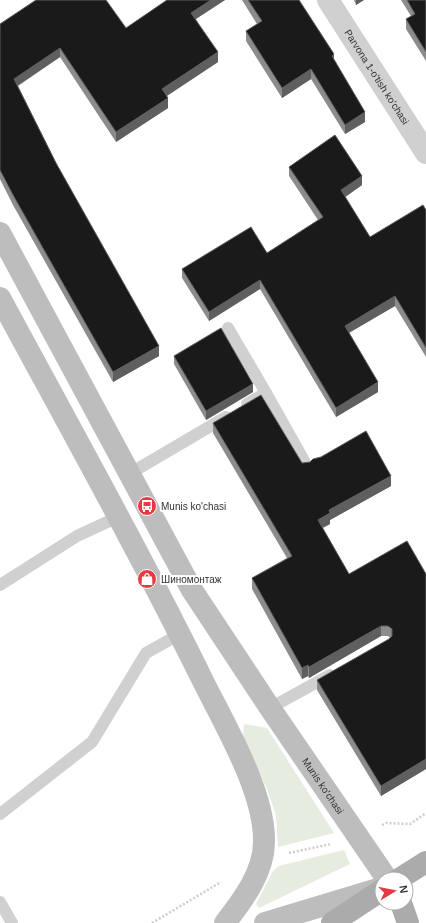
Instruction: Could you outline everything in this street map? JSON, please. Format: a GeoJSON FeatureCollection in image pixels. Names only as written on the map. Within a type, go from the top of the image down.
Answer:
{"type":"FeatureCollection","features":[{"type":"Feature","properties":{"kind":"main road"},"geometry":{"type":"LineString","coordinates":[[412,871],[426,862]]}},
{"type":"Feature","properties":{"kind":"main road"},"geometry":{"type":"LineString","coordinates":[[332,923],[374,894]]}},
{"type":"Feature","properties":{"kind":"main road"},"geometry":{"type":"LineString","coordinates":[[404,911],[408,923]]}},
{"type":"Feature","properties":{"kind":"street","name":"Parvona 1-o'tish ko'chasi"},"geometry":{"type":"LineString","coordinates":[[328,0],[426,153]]}},
{"type":"Feature","properties":{"kind":"street","name":"Munis ko'chasi"},"geometry":{"type":"LineString","coordinates":[[0,233],[5,255],[129,474],[192,590],[381,871]]}},
{"type":"Feature","properties":{"kind":"street"},"geometry":{"type":"LineString","coordinates":[[0,298],[180,634],[244,766],[258,801],[264,829],[262,859],[247,892],[225,923]]}},
{"type":"Feature","properties":{"kind":"street"},"geometry":{"type":"LineString","coordinates":[[265,923],[374,891]]}},
{"type":"Feature","properties":{"kind":"lane"},"geometry":{"type":"LineString","coordinates":[[228,328],[307,466]]}},
{"type":"Feature","properties":{"kind":"lane"},"geometry":{"type":"LineString","coordinates":[[129,474],[266,393]]}},
{"type":"Feature","properties":{"kind":"lane"},"geometry":{"type":"LineString","coordinates":[[0,585],[77,536],[118,517]]}},
{"type":"Feature","properties":{"kind":"lane"},"geometry":{"type":"LineString","coordinates":[[0,814],[92,742],[146,653],[180,634]]}},
{"type":"Feature","properties":{"kind":"lane"},"geometry":{"type":"LineString","coordinates":[[270,708],[338,670]]}},
{"type":"Feature","properties":{"kind":"lane"},"geometry":{"type":"LineString","coordinates":[[0,902],[12,923]]}},
{"type":"Feature","properties":{"kind":"shaded area"},"geometry":{"type":"Polygon","coordinates":[[[244,724],[267,728],[334,833],[278,847],[276,815],[267,789],[243,736],[244,724]]]}},
{"type":"Feature","properties":{"kind":"shaded area"},"geometry":{"type":"Polygon","coordinates":[[[344,850],[350,864],[259,908],[256,904],[273,871],[279,866],[344,850]]]}},
{"type":"Feature","properties":{"kind":"building"},"geometry":{"type":"Polygon","coordinates":[[[36,0],[106,0],[126,28],[167,0],[211,0],[191,13],[218,52],[162,89],[168,98],[116,132],[60,48],[14,79],[56,163],[159,346],[113,372],[0,170],[0,24],[36,0]]]}},
{"type":"Feature","properties":{"kind":"building"},"geometry":{"type":"Polygon","coordinates":[[[248,0],[299,0],[334,54],[332,56],[365,112],[345,125],[311,69],[282,88],[246,31],[262,21],[248,0]]]}},
{"type":"Feature","properties":{"kind":"building"},"geometry":{"type":"Polygon","coordinates":[[[407,0],[426,0],[426,52],[406,19],[415,14],[407,0]]]}},
{"type":"Feature","properties":{"kind":"building"},"geometry":{"type":"Polygon","coordinates":[[[335,135],[362,176],[341,190],[370,237],[423,205],[426,210],[426,348],[395,296],[345,326],[378,382],[336,408],[260,280],[209,312],[182,269],[251,227],[267,253],[323,217],[289,167],[335,135]]]}},
{"type":"Feature","properties":{"kind":"building"},"geometry":{"type":"Polygon","coordinates":[[[221,328],[253,384],[206,411],[174,356],[221,328]]]}},
{"type":"Feature","properties":{"kind":"building"},"geometry":{"type":"Polygon","coordinates":[[[261,395],[302,463],[310,462],[313,459],[321,457],[366,431],[391,476],[329,510],[330,513],[318,520],[349,574],[407,541],[426,574],[426,759],[381,786],[317,680],[389,639],[392,636],[392,629],[388,626],[381,626],[309,667],[308,665],[302,668],[252,578],[292,556],[213,423],[261,395]]]}},
{"type":"Feature","properties":{"kind":"place","name":"Munis ko'chasi"},"geometry":{"type":"Point","coordinates":[147,506]}},
{"type":"Feature","properties":{"kind":"place","name":"Шиномонтаж"},"geometry":{"type":"Point","coordinates":[147,579]}}]}
